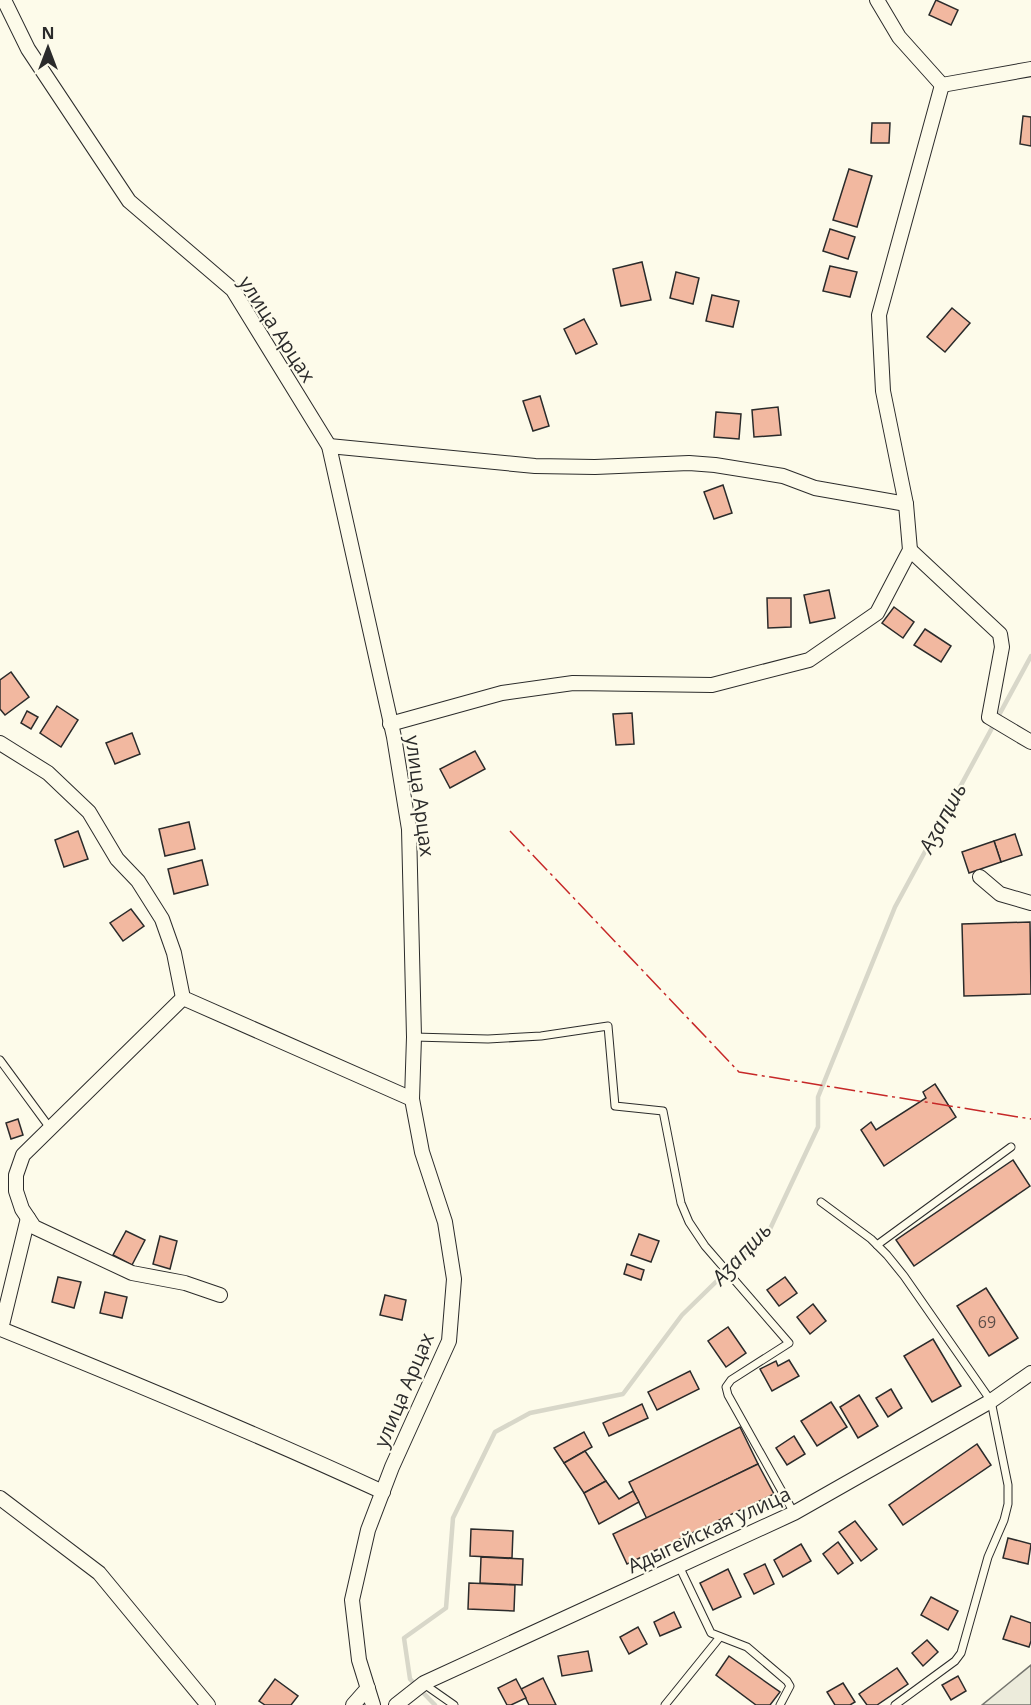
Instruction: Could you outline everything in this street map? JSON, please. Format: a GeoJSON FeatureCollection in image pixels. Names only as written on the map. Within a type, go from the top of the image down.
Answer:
{"type":"FeatureCollection","features":[{"type":"Feature","properties":{"kind":"street","name":"улица Арцах"},"geometry":{"type":"LineString","coordinates":[[4,0],[28,49],[129,201],[233,290],[329,446],[390,724],[409,829],[414,1037],[412,1099],[422,1152],[446,1222],[454,1279],[449,1341],[392,1467],[368,1530],[352,1600],[359,1660],[373,1705]]}},
{"type":"Feature","properties":{"kind":"street"},"geometry":{"type":"LineString","coordinates":[[877,0],[899,37],[942,85]]}},
{"type":"Feature","properties":{"kind":"street"},"geometry":{"type":"LineString","coordinates":[[942,85],[1031,69]]}},
{"type":"Feature","properties":{"kind":"street"},"geometry":{"type":"LineString","coordinates":[[390,724],[502,693],[573,683],[712,685],[809,660],[877,613],[910,550],[906,504],[883,391],[879,315],[942,85]]}},
{"type":"Feature","properties":{"kind":"street"},"geometry":{"type":"LineString","coordinates":[[329,446],[535,466],[595,467],[689,463],[715,465],[783,476],[815,488],[906,504]]}},
{"type":"Feature","properties":{"kind":"street"},"geometry":{"type":"LineString","coordinates":[[910,550],[999,634],[1002,647],[989,717],[1031,742]]}},
{"type":"Feature","properties":{"kind":"street"},"geometry":{"type":"LineString","coordinates":[[0,742],[48,773],[89,812],[117,859],[138,881],[162,919],[174,953],[183,998]]}},
{"type":"Feature","properties":{"kind":"street"},"geometry":{"type":"LineString","coordinates":[[980,877],[1000,894],[1031,903]]}},
{"type":"Feature","properties":{"kind":"street"},"geometry":{"type":"LineString","coordinates":[[183,998],[412,1099]]}},
{"type":"Feature","properties":{"kind":"street"},"geometry":{"type":"LineString","coordinates":[[183,998],[22,1155],[16,1174],[16,1191],[22,1209],[34,1227],[132,1273],[185,1283],[220,1295]]}},
{"type":"Feature","properties":{"kind":"street"},"geometry":{"type":"LineString","coordinates":[[28,1218],[1,1329],[181,1402],[383,1492]]}},
{"type":"Feature","properties":{"kind":"street","name":"Адыгейская улица"},"geometry":{"type":"LineString","coordinates":[[401,1701],[422,1685],[794,1513],[992,1401],[1031,1373]]}},
{"type":"Feature","properties":{"kind":"street"},"geometry":{"type":"LineString","coordinates":[[0,1498],[99,1573],[208,1705]]}},
{"type":"Feature","properties":{"kind":"street"},"geometry":{"type":"LineString","coordinates":[[353,1705],[368,1688]]}},
{"type":"Feature","properties":{"kind":"lane"},"geometry":{"type":"LineString","coordinates":[[414,1037],[488,1039],[541,1036],[608,1026],[615,1106],[663,1111],[681,1203],[689,1222],[705,1246],[789,1343],[730,1380],[726,1387],[728,1395],[794,1513]]}},
{"type":"Feature","properties":{"kind":"lane"},"geometry":{"type":"LineString","coordinates":[[0,1060],[50,1128]]}},
{"type":"Feature","properties":{"kind":"lane"},"geometry":{"type":"LineString","coordinates":[[877,1245],[1011,1148]]}},
{"type":"Feature","properties":{"kind":"lane"},"geometry":{"type":"LineString","coordinates":[[821,1202],[877,1245],[904,1276],[992,1401],[1008,1485],[1008,1504],[1004,1520],[988,1557],[961,1653],[955,1661],[896,1705]]}},
{"type":"Feature","properties":{"kind":"lane"},"geometry":{"type":"LineString","coordinates":[[679,1566],[711,1633],[747,1647],[787,1681],[790,1686],[780,1705]]}},
{"type":"Feature","properties":{"kind":"lane"},"geometry":{"type":"LineString","coordinates":[[665,1705],[720,1637]]}},
{"type":"Feature","properties":{"kind":"lane"},"geometry":{"type":"LineString","coordinates":[[422,1685],[454,1705]]}},
{"type":"Feature","properties":{"kind":"shaded area"},"geometry":{"type":"Polygon","coordinates":[[[1031,1665],[1031,1705],[982,1705],[1031,1665]]]}},
{"type":"Feature","properties":{"kind":"building"},"geometry":{"type":"Polygon","coordinates":[[[936,0],[958,10],[951,25],[929,15],[936,0]]]}},
{"type":"Feature","properties":{"kind":"building"},"geometry":{"type":"Polygon","coordinates":[[[1023,116],[1031,117],[1031,146],[1020,144],[1023,116]]]}},
{"type":"Feature","properties":{"kind":"building"},"geometry":{"type":"Polygon","coordinates":[[[872,123],[890,123],[889,143],[871,143],[872,123]]]}},
{"type":"Feature","properties":{"kind":"building"},"geometry":{"type":"Polygon","coordinates":[[[849,169],[872,176],[857,227],[833,220],[849,169]]]}},
{"type":"Feature","properties":{"kind":"building"},"geometry":{"type":"Polygon","coordinates":[[[830,229],[855,237],[848,259],[823,251],[830,229]]]}},
{"type":"Feature","properties":{"kind":"building"},"geometry":{"type":"Polygon","coordinates":[[[642,262],[651,300],[621,306],[613,269],[642,262]]]}},
{"type":"Feature","properties":{"kind":"building"},"geometry":{"type":"Polygon","coordinates":[[[830,266],[857,272],[850,297],[823,291],[830,266]]]}},
{"type":"Feature","properties":{"kind":"building"},"geometry":{"type":"Polygon","coordinates":[[[676,272],[699,278],[693,304],[670,298],[676,272]]]}},
{"type":"Feature","properties":{"kind":"building"},"geometry":{"type":"Polygon","coordinates":[[[712,295],[739,301],[733,327],[706,321],[712,295]]]}},
{"type":"Feature","properties":{"kind":"building"},"geometry":{"type":"Polygon","coordinates":[[[952,308],[970,323],[945,352],[927,337],[952,308]]]}},
{"type":"Feature","properties":{"kind":"building"},"geometry":{"type":"Polygon","coordinates":[[[584,319],[597,344],[576,354],[564,329],[584,319]]]}},
{"type":"Feature","properties":{"kind":"building"},"geometry":{"type":"Polygon","coordinates":[[[540,396],[549,426],[533,431],[523,401],[540,396]]]}},
{"type":"Feature","properties":{"kind":"building"},"geometry":{"type":"Polygon","coordinates":[[[778,407],[781,435],[754,437],[752,410],[778,407]]]}},
{"type":"Feature","properties":{"kind":"building"},"geometry":{"type":"Polygon","coordinates":[[[716,412],[741,414],[739,439],[714,437],[716,412]]]}},
{"type":"Feature","properties":{"kind":"building"},"geometry":{"type":"Polygon","coordinates":[[[723,485],[732,513],[714,519],[704,492],[723,485]]]}},
{"type":"Feature","properties":{"kind":"building"},"geometry":{"type":"Polygon","coordinates":[[[829,590],[835,618],[810,623],[804,595],[829,590]]]}},
{"type":"Feature","properties":{"kind":"building"},"geometry":{"type":"Polygon","coordinates":[[[767,598],[791,598],[791,627],[768,628],[767,598]]]}},
{"type":"Feature","properties":{"kind":"building"},"geometry":{"type":"Polygon","coordinates":[[[894,607],[914,622],[903,638],[882,623],[894,607]]]}},
{"type":"Feature","properties":{"kind":"building"},"geometry":{"type":"Polygon","coordinates":[[[925,629],[951,646],[941,662],[914,645],[925,629]]]}},
{"type":"Feature","properties":{"kind":"building"},"geometry":{"type":"Polygon","coordinates":[[[11,672],[29,697],[5,715],[0,709],[0,680],[11,672]]]}},
{"type":"Feature","properties":{"kind":"building"},"geometry":{"type":"Polygon","coordinates":[[[57,706],[78,720],[61,747],[40,733],[57,706]]]}},
{"type":"Feature","properties":{"kind":"building"},"geometry":{"type":"Polygon","coordinates":[[[27,711],[38,717],[31,729],[21,723],[27,711]]]}},
{"type":"Feature","properties":{"kind":"building"},"geometry":{"type":"Polygon","coordinates":[[[632,713],[634,744],[616,745],[613,714],[632,713]]]}},
{"type":"Feature","properties":{"kind":"building"},"geometry":{"type":"Polygon","coordinates":[[[132,733],[140,754],[115,764],[106,743],[132,733]]]}},
{"type":"Feature","properties":{"kind":"building"},"geometry":{"type":"Polygon","coordinates":[[[475,751],[485,769],[450,788],[440,769],[475,751]]]}},
{"type":"Feature","properties":{"kind":"building"},"geometry":{"type":"Polygon","coordinates":[[[189,822],[195,849],[165,856],[159,829],[189,822]]]}},
{"type":"Feature","properties":{"kind":"building"},"geometry":{"type":"Polygon","coordinates":[[[78,831],[88,859],[64,867],[55,840],[78,831]]]}},
{"type":"Feature","properties":{"kind":"building"},"geometry":{"type":"Polygon","coordinates":[[[1015,834],[1022,855],[1001,862],[994,841],[1015,834]]]}},
{"type":"Feature","properties":{"kind":"building"},"geometry":{"type":"Polygon","coordinates":[[[994,841],[1001,862],[969,873],[962,852],[994,841]]]}},
{"type":"Feature","properties":{"kind":"building"},"geometry":{"type":"Polygon","coordinates":[[[202,860],[208,885],[174,894],[168,869],[202,860]]]}},
{"type":"Feature","properties":{"kind":"building"},"geometry":{"type":"Polygon","coordinates":[[[131,909],[144,926],[123,941],[110,923],[131,909]]]}},
{"type":"Feature","properties":{"kind":"building"},"geometry":{"type":"Polygon","coordinates":[[[1030,922],[1031,994],[964,996],[962,924],[1030,922]]]}},
{"type":"Feature","properties":{"kind":"building"},"geometry":{"type":"Polygon","coordinates":[[[935,1084],[956,1117],[884,1166],[861,1130],[871,1122],[876,1130],[926,1098],[923,1092],[935,1084]]]}},
{"type":"Feature","properties":{"kind":"building"},"geometry":{"type":"Polygon","coordinates":[[[18,1119],[23,1135],[11,1139],[6,1123],[18,1119]]]}},
{"type":"Feature","properties":{"kind":"building"},"geometry":{"type":"Polygon","coordinates":[[[1013,1160],[1030,1186],[914,1266],[896,1240],[1013,1160]]]}},
{"type":"Feature","properties":{"kind":"building"},"geometry":{"type":"Polygon","coordinates":[[[126,1231],[145,1240],[132,1265],[113,1255],[126,1231]]]}},
{"type":"Feature","properties":{"kind":"building"},"geometry":{"type":"Polygon","coordinates":[[[639,1234],[659,1241],[651,1262],[631,1255],[639,1234]]]}},
{"type":"Feature","properties":{"kind":"building"},"geometry":{"type":"Polygon","coordinates":[[[160,1236],[177,1241],[170,1269],[153,1264],[160,1236]]]}},
{"type":"Feature","properties":{"kind":"building"},"geometry":{"type":"Polygon","coordinates":[[[627,1264],[644,1270],[641,1280],[624,1274],[627,1264]]]}},
{"type":"Feature","properties":{"kind":"building"},"geometry":{"type":"Polygon","coordinates":[[[58,1277],[81,1282],[74,1308],[52,1302],[58,1277]]]}},
{"type":"Feature","properties":{"kind":"building"},"geometry":{"type":"Polygon","coordinates":[[[785,1277],[797,1293],[779,1306],[767,1290],[785,1277]]]}},
{"type":"Feature","properties":{"kind":"building"},"geometry":{"type":"Polygon","coordinates":[[[986,1288],[1018,1338],[989,1356],[957,1306],[986,1288]]]}},
{"type":"Feature","properties":{"kind":"building"},"geometry":{"type":"Polygon","coordinates":[[[105,1292],[127,1297],[122,1318],[100,1313],[105,1292]]]}},
{"type":"Feature","properties":{"kind":"building"},"geometry":{"type":"Polygon","coordinates":[[[385,1295],[406,1300],[402,1320],[380,1315],[385,1295]]]}},
{"type":"Feature","properties":{"kind":"building"},"geometry":{"type":"Polygon","coordinates":[[[813,1304],[826,1321],[810,1334],[797,1317],[813,1304]]]}},
{"type":"Feature","properties":{"kind":"building"},"geometry":{"type":"Polygon","coordinates":[[[728,1327],[746,1353],[726,1367],[708,1341],[728,1327]]]}},
{"type":"Feature","properties":{"kind":"building"},"geometry":{"type":"Polygon","coordinates":[[[933,1339],[961,1386],[932,1402],[904,1356],[933,1339]]]}},
{"type":"Feature","properties":{"kind":"building"},"geometry":{"type":"Polygon","coordinates":[[[789,1360],[799,1376],[772,1391],[760,1369],[776,1361],[778,1366],[789,1360]]]}},
{"type":"Feature","properties":{"kind":"building"},"geometry":{"type":"Polygon","coordinates":[[[690,1371],[699,1389],[657,1410],[648,1392],[690,1371]]]}},
{"type":"Feature","properties":{"kind":"building"},"geometry":{"type":"Polygon","coordinates":[[[891,1389],[902,1408],[888,1417],[876,1398],[891,1389]]]}},
{"type":"Feature","properties":{"kind":"building"},"geometry":{"type":"Polygon","coordinates":[[[859,1395],[878,1426],[858,1438],[840,1407],[859,1395]]]}},
{"type":"Feature","properties":{"kind":"building"},"geometry":{"type":"Polygon","coordinates":[[[831,1402],[847,1427],[817,1446],[801,1421],[831,1402]]]}},
{"type":"Feature","properties":{"kind":"building"},"geometry":{"type":"Polygon","coordinates":[[[642,1404],[648,1418],[609,1436],[603,1423],[642,1404]]]}},
{"type":"Feature","properties":{"kind":"building"},"geometry":{"type":"Polygon","coordinates":[[[740,1427],[758,1464],[647,1519],[629,1482],[740,1427]]]}},
{"type":"Feature","properties":{"kind":"building"},"geometry":{"type":"Polygon","coordinates":[[[584,1432],[592,1447],[564,1463],[554,1448],[584,1432]]]}},
{"type":"Feature","properties":{"kind":"building"},"geometry":{"type":"Polygon","coordinates":[[[794,1436],[805,1454],[787,1465],[776,1448],[794,1436]]]}},
{"type":"Feature","properties":{"kind":"building"},"geometry":{"type":"Polygon","coordinates":[[[977,1444],[991,1465],[903,1525],[889,1505],[977,1444]]]}},
{"type":"Feature","properties":{"kind":"building"},"geometry":{"type":"Polygon","coordinates":[[[585,1451],[606,1481],[584,1493],[564,1463],[585,1451]]]}},
{"type":"Feature","properties":{"kind":"building"},"geometry":{"type":"Polygon","coordinates":[[[758,1464],[774,1494],[627,1564],[613,1534],[758,1464]]]}},
{"type":"Feature","properties":{"kind":"building"},"geometry":{"type":"Polygon","coordinates":[[[606,1481],[619,1499],[633,1491],[639,1502],[599,1524],[584,1493],[606,1481]]]}},
{"type":"Feature","properties":{"kind":"building"},"geometry":{"type":"Polygon","coordinates":[[[855,1521],[877,1549],[861,1561],[839,1532],[855,1521]]]}},
{"type":"Feature","properties":{"kind":"building"},"geometry":{"type":"Polygon","coordinates":[[[471,1529],[513,1531],[512,1558],[470,1556],[471,1529]]]}},
{"type":"Feature","properties":{"kind":"building"},"geometry":{"type":"Polygon","coordinates":[[[1008,1538],[1031,1544],[1028,1564],[1003,1558],[1008,1538]]]}},
{"type":"Feature","properties":{"kind":"building"},"geometry":{"type":"Polygon","coordinates":[[[838,1542],[853,1563],[838,1574],[823,1554],[838,1542]]]}},
{"type":"Feature","properties":{"kind":"building"},"geometry":{"type":"Polygon","coordinates":[[[801,1544],[811,1561],[783,1577],[774,1560],[801,1544]]]}},
{"type":"Feature","properties":{"kind":"building"},"geometry":{"type":"Polygon","coordinates":[[[481,1557],[523,1559],[522,1585],[480,1583],[481,1557]]]}},
{"type":"Feature","properties":{"kind":"building"},"geometry":{"type":"Polygon","coordinates":[[[765,1564],[774,1584],[754,1594],[744,1574],[765,1564]]]}},
{"type":"Feature","properties":{"kind":"building"},"geometry":{"type":"Polygon","coordinates":[[[728,1569],[741,1597],[713,1610],[700,1583],[728,1569]]]}},
{"type":"Feature","properties":{"kind":"building"},"geometry":{"type":"Polygon","coordinates":[[[469,1583],[515,1585],[514,1611],[468,1609],[469,1583]]]}},
{"type":"Feature","properties":{"kind":"building"},"geometry":{"type":"Polygon","coordinates":[[[931,1597],[958,1611],[948,1630],[921,1615],[931,1597]]]}},
{"type":"Feature","properties":{"kind":"building"},"geometry":{"type":"Polygon","coordinates":[[[674,1612],[681,1627],[660,1636],[654,1622],[674,1612]]]}},
{"type":"Feature","properties":{"kind":"building"},"geometry":{"type":"Polygon","coordinates":[[[1011,1616],[1031,1623],[1029,1647],[1003,1639],[1011,1616]]]}},
{"type":"Feature","properties":{"kind":"building"},"geometry":{"type":"Polygon","coordinates":[[[638,1627],[647,1644],[629,1654],[620,1637],[638,1627]]]}},
{"type":"Feature","properties":{"kind":"building"},"geometry":{"type":"Polygon","coordinates":[[[927,1640],[938,1652],[923,1666],[912,1653],[927,1640]]]}},
{"type":"Feature","properties":{"kind":"building"},"geometry":{"type":"Polygon","coordinates":[[[588,1651],[592,1671],[562,1676],[558,1656],[588,1651]]]}},
{"type":"Feature","properties":{"kind":"building"},"geometry":{"type":"Polygon","coordinates":[[[729,1656],[780,1692],[770,1705],[756,1705],[716,1675],[729,1656]]]}},
{"type":"Feature","properties":{"kind":"building"},"geometry":{"type":"Polygon","coordinates":[[[897,1668],[908,1684],[877,1705],[867,1705],[859,1694],[897,1668]]]}},
{"type":"Feature","properties":{"kind":"building"},"geometry":{"type":"Polygon","coordinates":[[[958,1676],[966,1691],[951,1700],[942,1685],[958,1676]]]}},
{"type":"Feature","properties":{"kind":"building"},"geometry":{"type":"Polygon","coordinates":[[[543,1678],[556,1705],[529,1705],[521,1689],[543,1678]]]}},
{"type":"Feature","properties":{"kind":"building"},"geometry":{"type":"Polygon","coordinates":[[[275,1679],[298,1696],[291,1705],[265,1705],[259,1701],[275,1679]]]}},
{"type":"Feature","properties":{"kind":"building"},"geometry":{"type":"Polygon","coordinates":[[[516,1679],[526,1698],[507,1705],[498,1688],[516,1679]]]}},
{"type":"Feature","properties":{"kind":"building"},"geometry":{"type":"Polygon","coordinates":[[[843,1683],[855,1702],[850,1705],[835,1705],[827,1692],[843,1683]]]}},
{"type":"Feature","properties":{"kind":"waterway","name":"Аӡаԥшь"},"geometry":{"type":"LineString","coordinates":[[435,1705],[410,1679],[404,1638],[446,1608],[453,1518],[495,1432],[530,1413],[623,1394],[682,1315],[770,1229],[818,1127],[818,1097],[895,907],[1031,656]]}},
{"type":"Feature","properties":{"kind":"power"},"geometry":{"type":"LineString","coordinates":[[510,831],[739,1072],[1031,1119]]}}]}
